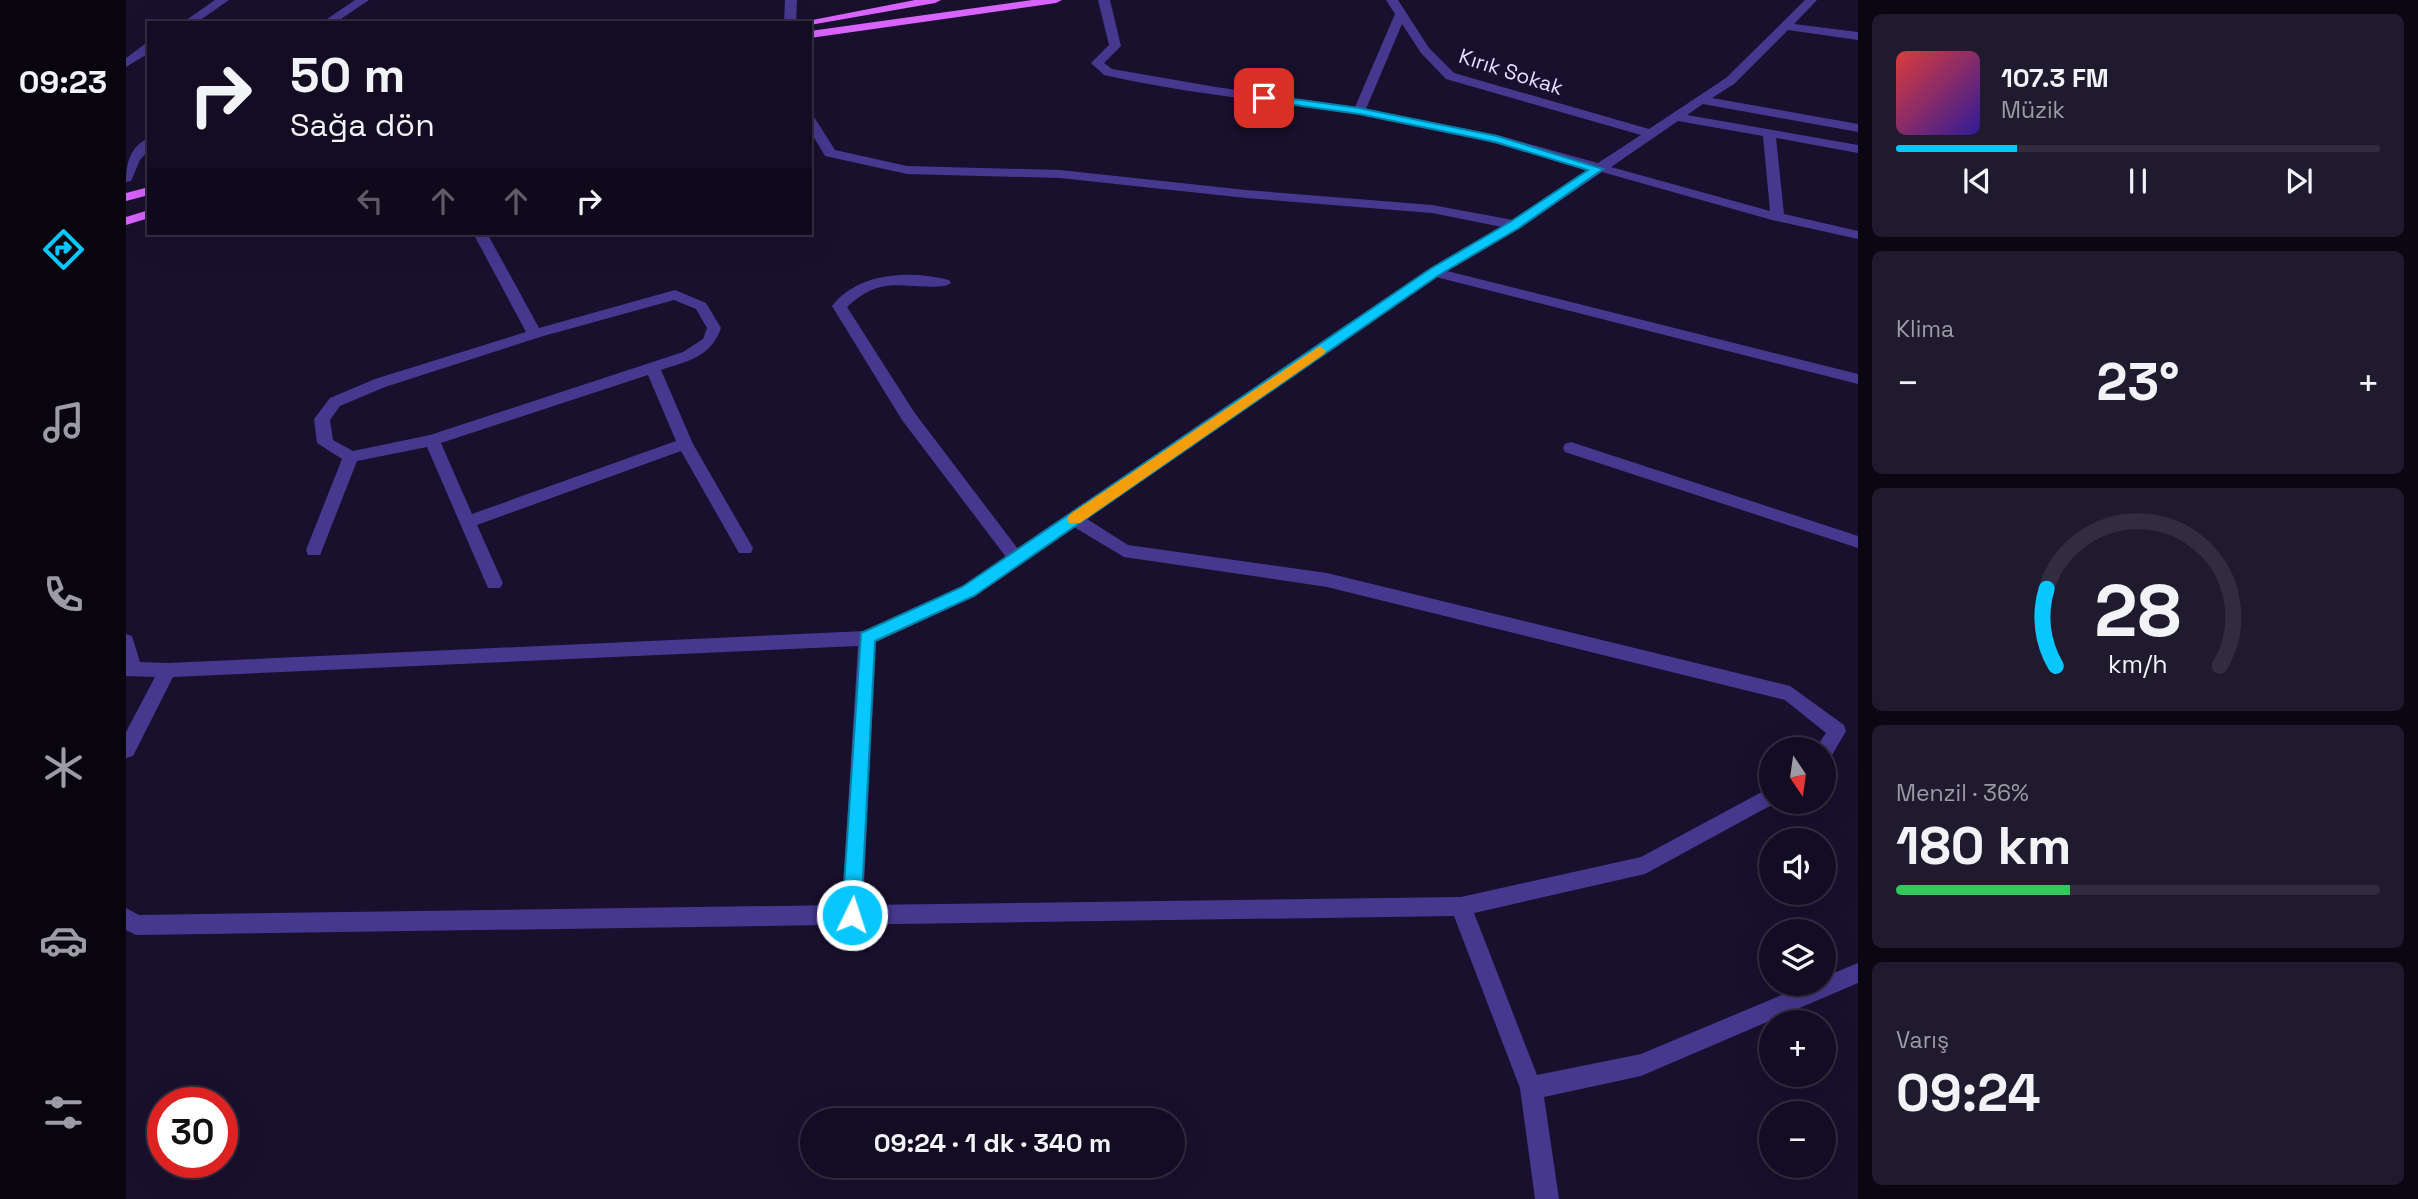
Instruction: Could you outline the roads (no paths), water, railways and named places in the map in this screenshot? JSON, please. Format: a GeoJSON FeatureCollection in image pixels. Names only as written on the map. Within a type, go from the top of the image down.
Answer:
{"type":"FeatureCollection","features":[{"type":"Feature","properties":{"kind":"main road"},"geometry":{"type":"LineString","coordinates":[[812,21],[935,0]]}},
{"type":"Feature","properties":{"kind":"main road"},"geometry":{"type":"LineString","coordinates":[[812,36],[1056,0]]}},
{"type":"Feature","properties":{"kind":"main road"},"geometry":{"type":"LineString","coordinates":[[126,197],[147,192]]}},
{"type":"Feature","properties":{"kind":"main road"},"geometry":{"type":"LineString","coordinates":[[126,221],[147,216]]}},
{"type":"Feature","properties":{"kind":"street"},"geometry":{"type":"LineString","coordinates":[[191,21],[223,0]]}},
{"type":"Feature","properties":{"kind":"street"},"geometry":{"type":"LineString","coordinates":[[330,21],[363,0]]}},
{"type":"Feature","properties":{"kind":"street"},"geometry":{"type":"LineString","coordinates":[[790,21],[791,0]]}},
{"type":"Feature","properties":{"kind":"street"},"geometry":{"type":"LineString","coordinates":[[1104,0],[1115,46],[1097,63],[1108,72],[1216,92],[1359,111],[1497,139],[1777,217],[1858,235]]}},
{"type":"Feature","properties":{"kind":"street","name":"Kırık Sokak"},"geometry":{"type":"LineString","coordinates":[[1392,0],[1424,50],[1450,76],[1651,134]]}},
{"type":"Feature","properties":{"kind":"street"},"geometry":{"type":"LineString","coordinates":[[126,641],[129,669],[168,670],[867,638],[968,592],[1434,272],[1514,225],[1730,81],[1811,0]]}},
{"type":"Feature","properties":{"kind":"street"},"geometry":{"type":"LineString","coordinates":[[1359,111],[1400,15]]}},
{"type":"Feature","properties":{"kind":"street"},"geometry":{"type":"LineString","coordinates":[[1786,26],[1858,36]]}},
{"type":"Feature","properties":{"kind":"street"},"geometry":{"type":"LineString","coordinates":[[126,63],[147,48]]}},
{"type":"Feature","properties":{"kind":"street"},"geometry":{"type":"LineString","coordinates":[[1700,100],[1858,128]]}},
{"type":"Feature","properties":{"kind":"street"},"geometry":{"type":"LineString","coordinates":[[1674,117],[1858,149]]}},
{"type":"Feature","properties":{"kind":"street"},"geometry":{"type":"LineString","coordinates":[[812,123],[830,153],[907,170],[1060,174],[1246,194],[1432,209],[1514,225]]}},
{"type":"Feature","properties":{"kind":"street"},"geometry":{"type":"LineString","coordinates":[[1769,135],[1777,217]]}},
{"type":"Feature","properties":{"kind":"street"},"geometry":{"type":"LineString","coordinates":[[126,178],[134,159],[147,144]]}},
{"type":"Feature","properties":{"kind":"street"},"geometry":{"type":"LineString","coordinates":[[481,235],[535,334]]}},
{"type":"Feature","properties":{"kind":"street"},"geometry":{"type":"LineString","coordinates":[[1434,272],[1858,379]]}},
{"type":"Feature","properties":{"kind":"street"},"geometry":{"type":"LineString","coordinates":[[944,283],[901,278],[855,291],[839,306],[908,416],[1016,558]]}},
{"type":"Feature","properties":{"kind":"street"},"geometry":{"type":"LineString","coordinates":[[675,295],[701,306],[714,328],[709,342],[688,356],[432,440],[351,457],[325,443],[322,419],[335,402],[380,383],[535,334],[675,295]]}},
{"type":"Feature","properties":{"kind":"street"},"geometry":{"type":"LineString","coordinates":[[652,367],[685,444],[745,548]]}},
{"type":"Feature","properties":{"kind":"street"},"geometry":{"type":"LineString","coordinates":[[432,440],[494,583]]}},
{"type":"Feature","properties":{"kind":"street"},"geometry":{"type":"LineString","coordinates":[[468,523],[685,444]]}},
{"type":"Feature","properties":{"kind":"street"},"geometry":{"type":"LineString","coordinates":[[1571,448],[1858,542]]}},
{"type":"Feature","properties":{"kind":"street"},"geometry":{"type":"LineString","coordinates":[[314,550],[351,457]]}},
{"type":"Feature","properties":{"kind":"street"},"geometry":{"type":"LineString","coordinates":[[1074,519],[1124,551],[1327,580],[1790,694],[1837,731],[1833,737]]}},
{"type":"Feature","properties":{"kind":"street"},"geometry":{"type":"LineString","coordinates":[[852,915],[867,638]]}},
{"type":"Feature","properties":{"kind":"street"},"geometry":{"type":"LineString","coordinates":[[126,750],[168,670]]}},
{"type":"Feature","properties":{"kind":"street"},"geometry":{"type":"LineString","coordinates":[[126,918],[136,925],[1461,905],[1645,864],[1759,802]]}},
{"type":"Feature","properties":{"kind":"street"},"geometry":{"type":"LineString","coordinates":[[1461,905],[1531,1088],[1547,1199]]}},
{"type":"Feature","properties":{"kind":"street"},"geometry":{"type":"LineString","coordinates":[[1531,1088],[1641,1065],[1858,973]]}}]}
